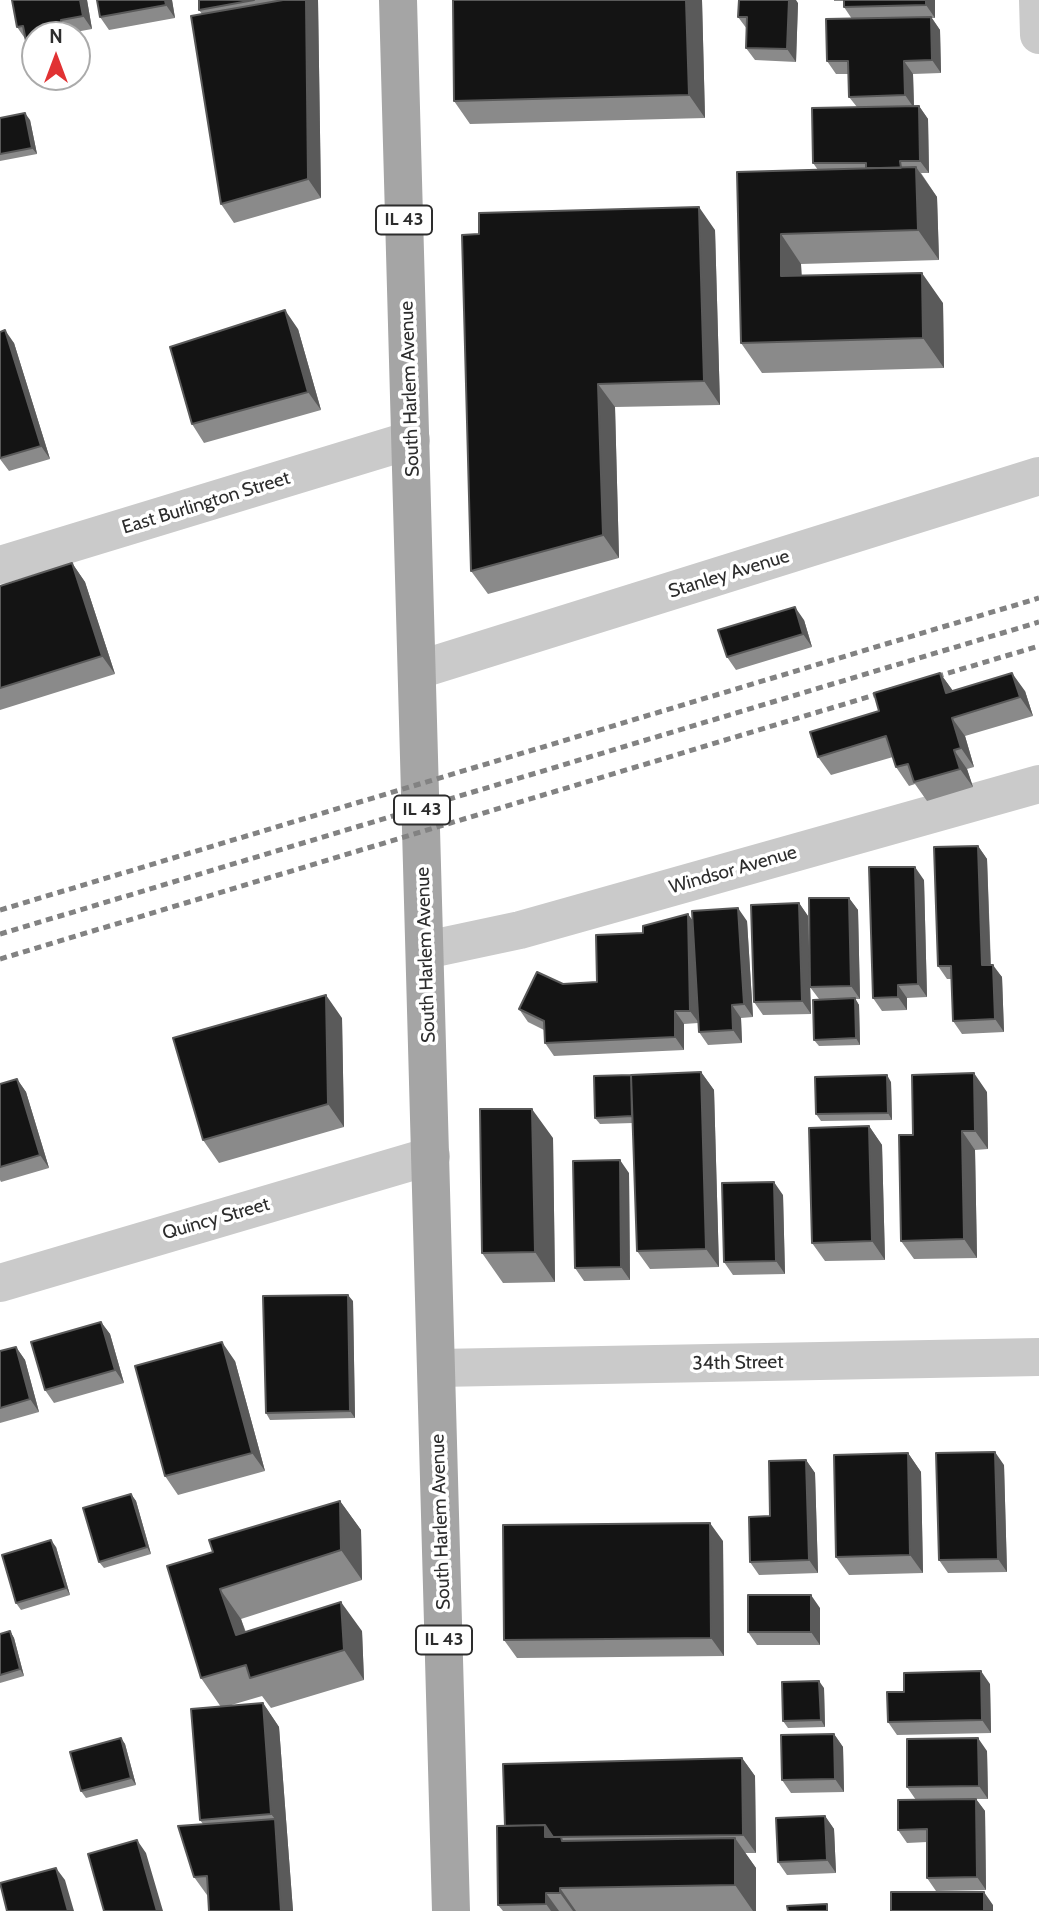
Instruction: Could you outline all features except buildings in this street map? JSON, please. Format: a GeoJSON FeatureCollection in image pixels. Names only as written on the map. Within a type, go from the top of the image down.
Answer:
{"type":"FeatureCollection","features":[{"type":"Feature","properties":{"kind":"main road","name":"South Harlem Avenue"},"geometry":{"type":"LineString","coordinates":[[398,0],[451,1911]]}},
{"type":"Feature","properties":{"kind":"street"},"geometry":{"type":"LineString","coordinates":[[1038,0],[1039,35]]}},
{"type":"Feature","properties":{"kind":"street","name":"East Burlington Street"},"geometry":{"type":"LineString","coordinates":[[0,565],[411,440]]}},
{"type":"Feature","properties":{"kind":"street","name":"Stanley Avenue"},"geometry":{"type":"LineString","coordinates":[[418,670],[1039,476]]}},
{"type":"Feature","properties":{"kind":"street","name":"Windsor Avenue"},"geometry":{"type":"LineString","coordinates":[[426,950],[520,930],[1039,784]]}},
{"type":"Feature","properties":{"kind":"street","name":"Quincy Street"},"geometry":{"type":"LineString","coordinates":[[0,1283],[431,1156]]}},
{"type":"Feature","properties":{"kind":"street","name":"34th Street"},"geometry":{"type":"LineString","coordinates":[[437,1368],[1039,1357]]}},
{"type":"Feature","properties":{"kind":"railway"},"geometry":{"type":"LineString","coordinates":[[0,910],[1039,598]]}},
{"type":"Feature","properties":{"kind":"railway"},"geometry":{"type":"LineString","coordinates":[[0,934],[1039,622]]}},
{"type":"Feature","properties":{"kind":"railway"},"geometry":{"type":"LineString","coordinates":[[925,680],[1039,646]]}},
{"type":"Feature","properties":{"kind":"railway"},"geometry":{"type":"LineString","coordinates":[[0,959],[891,690]]}}]}
